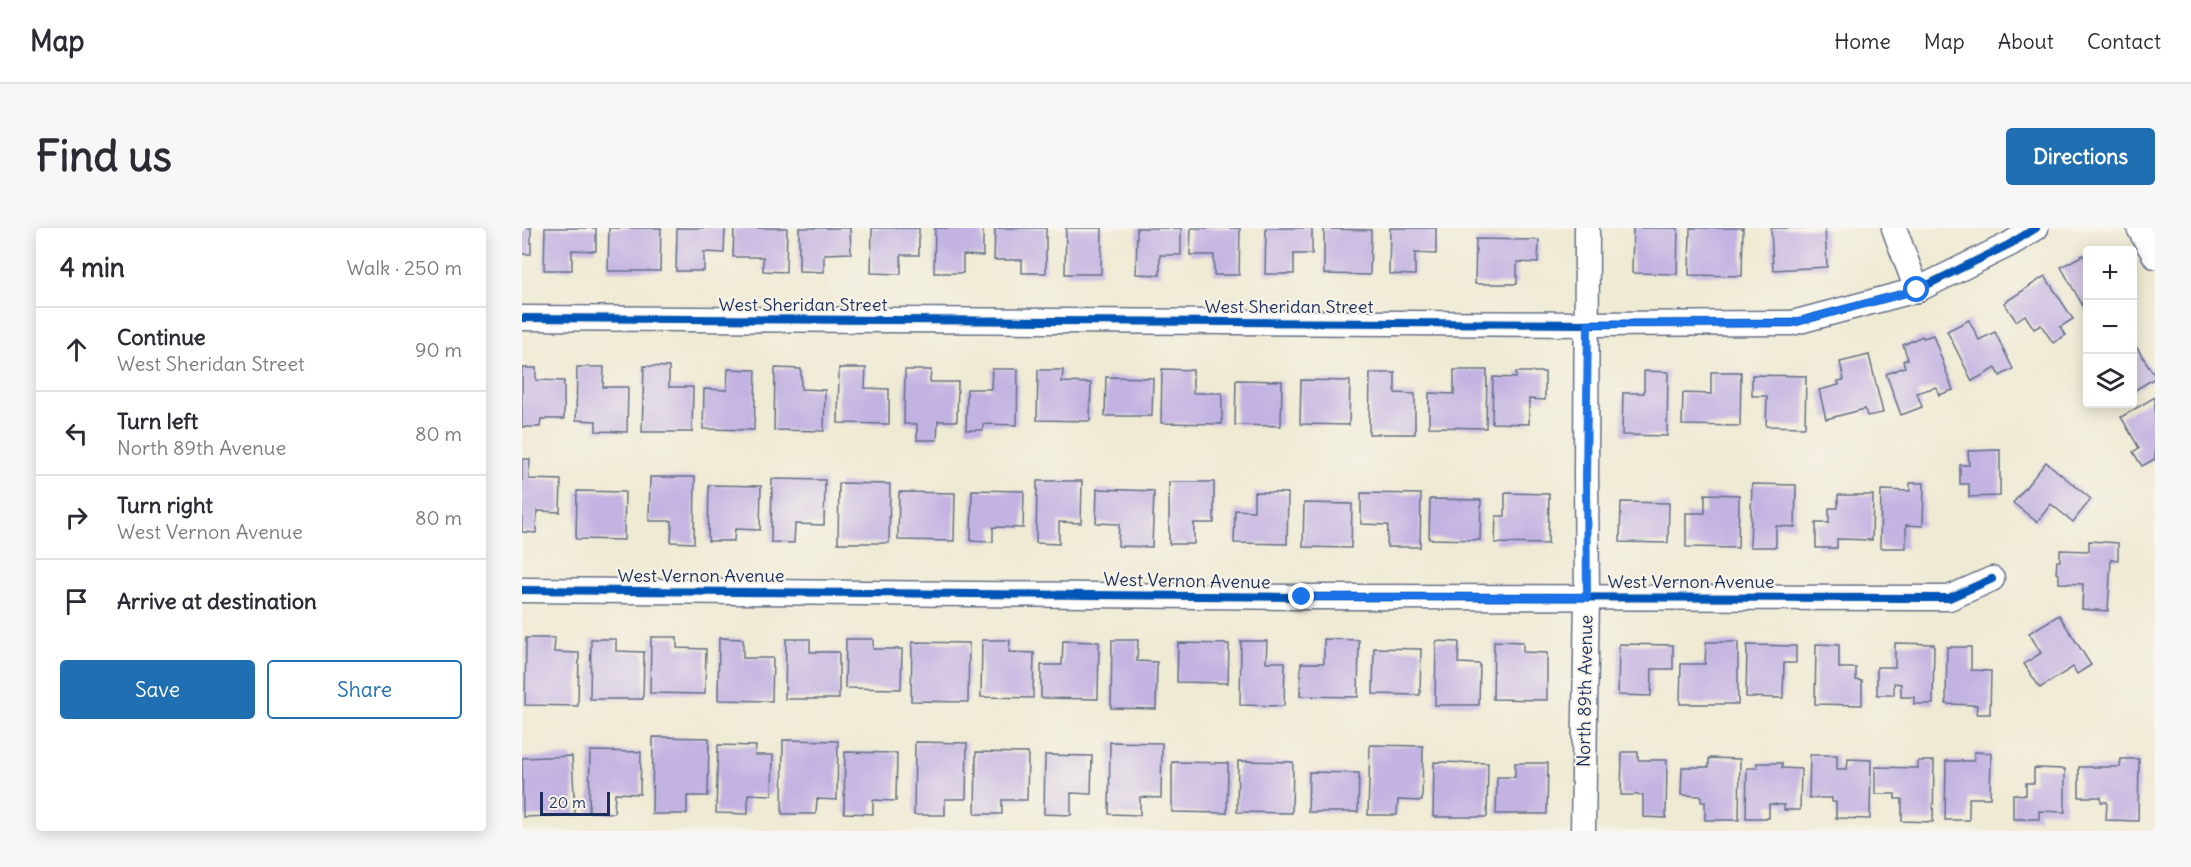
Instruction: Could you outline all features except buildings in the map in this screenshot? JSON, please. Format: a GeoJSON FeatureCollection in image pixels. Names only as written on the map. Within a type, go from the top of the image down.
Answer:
{"type":"FeatureCollection","features":[{"type":"Feature","properties":{"kind":"street","name":"North 89th Avenue"},"geometry":{"type":"LineString","coordinates":[[1583,831],[1587,597],[1587,228]]}},
{"type":"Feature","properties":{"kind":"street"},"geometry":{"type":"LineString","coordinates":[[1894,228],[1917,290]]}},
{"type":"Feature","properties":{"kind":"street","name":"West Sheridan Street"},"geometry":{"type":"LineString","coordinates":[[522,318],[1588,324],[1792,323],[1917,290],[2010,244],[2036,228]]}},
{"type":"Feature","properties":{"kind":"street"},"geometry":{"type":"LineString","coordinates":[[2139,228],[2155,256]]}},
{"type":"Feature","properties":{"kind":"street","name":"West Vernon Avenue"},"geometry":{"type":"LineString","coordinates":[[522,590],[1949,598],[1992,579]]}},
{"type":"Feature","properties":{"kind":"cycle path"},"geometry":{"type":"LineString","coordinates":[[522,318],[1588,324],[1792,323],[1917,290],[2010,244],[2036,228]]}},
{"type":"Feature","properties":{"kind":"cycle path"},"geometry":{"type":"LineString","coordinates":[[522,590],[1302,597],[1949,598],[1992,579]]}},
{"type":"Feature","properties":{"kind":"route"},"geometry":{"type":"LineString","coordinates":[[1302,597],[1587,597],[1588,324],[1792,323],[1917,290]]}}]}
